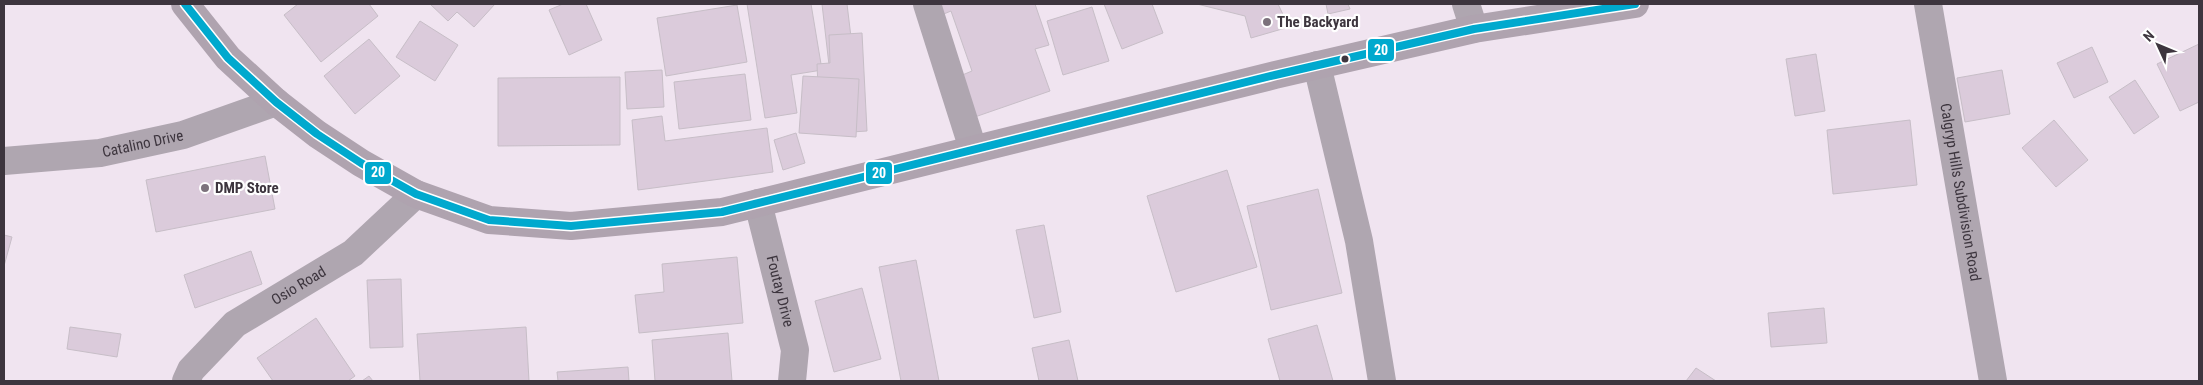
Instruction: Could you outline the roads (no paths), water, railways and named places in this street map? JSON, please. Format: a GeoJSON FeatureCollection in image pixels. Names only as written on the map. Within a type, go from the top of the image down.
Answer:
{"type":"FeatureCollection","features":[{"type":"Feature","properties":{"kind":"highway"},"geometry":{"type":"LineString","coordinates":[[185,4],[228,58],[276,102],[317,134],[361,164],[416,194],[488,220],[571,226],[722,212],[758,204],[1317,65],[1470,16],[1636,4]]}},
{"type":"Feature","properties":{"kind":"street"},"geometry":{"type":"LineString","coordinates":[[927,4],[973,149]]}},
{"type":"Feature","properties":{"kind":"street","name":"Calgryp Hills Subdivision Road"},"geometry":{"type":"LineString","coordinates":[[1928,4],[1993,381]]}},
{"type":"Feature","properties":{"kind":"street"},"geometry":{"type":"LineString","coordinates":[[1317,65],[1359,241],[1382,381]]}},
{"type":"Feature","properties":{"kind":"street","name":"Catalino Drive"},"geometry":{"type":"LineString","coordinates":[[4,160],[100,153],[174,137],[276,102]]}},
{"type":"Feature","properties":{"kind":"street","name":"Osio Road"},"geometry":{"type":"LineString","coordinates":[[186,381],[191,370],[235,324],[353,253],[416,194]]}},
{"type":"Feature","properties":{"kind":"street","name":"Foutay Drive"},"geometry":{"type":"LineString","coordinates":[[758,204],[795,350],[792,381]]}},
{"type":"Feature","properties":{"kind":"place","name":"The Backyard"},"geometry":{"type":"Point","coordinates":[1267,22]}},
{"type":"Feature","properties":{"kind":"place","name":"DMP Store"},"geometry":{"type":"Point","coordinates":[205,188]}}]}
